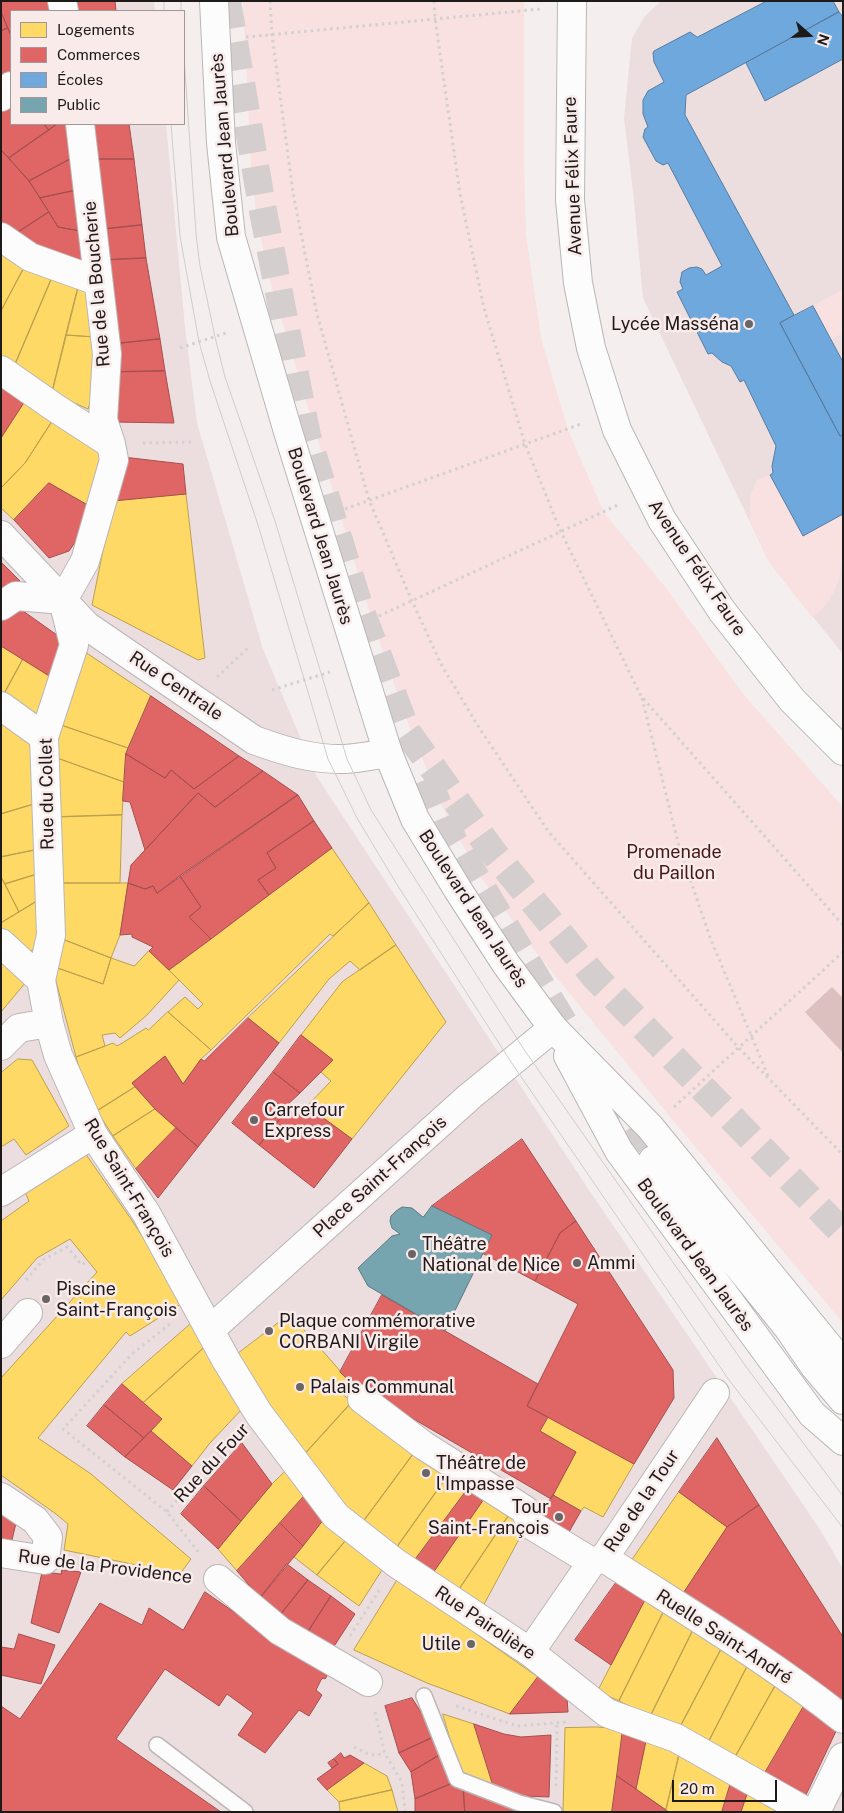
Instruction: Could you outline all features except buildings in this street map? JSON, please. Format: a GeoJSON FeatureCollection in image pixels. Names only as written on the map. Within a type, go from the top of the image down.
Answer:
{"type":"FeatureCollection","features":[{"type":"Feature","properties":{"kind":"street","name":"Boulevard Jean Jaurès"},"geometry":{"type":"LineString","coordinates":[[214,1],[220,143],[231,237],[255,324],[314,519],[388,753],[415,819],[506,964],[553,1028],[619,1151],[812,1414],[843,1441]]}},
{"type":"Feature","properties":{"kind":"street","name":"Avenue Félix Faure"},"geometry":{"type":"LineString","coordinates":[[572,1],[570,200],[578,283],[592,348],[617,430],[662,520],[722,611],[792,700],[843,751]]}},
{"type":"Feature","properties":{"kind":"street"},"geometry":{"type":"LineString","coordinates":[[1,97],[10,87]]}},
{"type":"Feature","properties":{"kind":"street","name":"Rue de la Boucherie"},"geometry":{"type":"LineString","coordinates":[[80,125],[107,354],[103,420],[111,444]]}},
{"type":"Feature","properties":{"kind":"street"},"geometry":{"type":"LineString","coordinates":[[1,237],[30,257],[97,281]]}},
{"type":"Feature","properties":{"kind":"street"},"geometry":{"type":"LineString","coordinates":[[1,370],[111,444],[114,460],[85,561],[63,600],[16,596],[1,606]]}},
{"type":"Feature","properties":{"kind":"street","name":"Rue Centrale"},"geometry":{"type":"LineString","coordinates":[[1,535],[87,626],[254,740],[303,756],[328,759],[347,759],[388,753]]}},
{"type":"Feature","properties":{"kind":"street","name":"Rue du Collet"},"geometry":{"type":"LineString","coordinates":[[41,980],[50,935],[44,737],[74,645],[63,600]]}},
{"type":"Feature","properties":{"kind":"street"},"geometry":{"type":"LineString","coordinates":[[1,706],[44,737]]}},
{"type":"Feature","properties":{"kind":"street"},"geometry":{"type":"LineString","coordinates":[[1,943],[41,980]]}},
{"type":"Feature","properties":{"kind":"street","name":"Rue Saint-François"},"geometry":{"type":"LineString","coordinates":[[41,980],[49,1023],[58,1054],[93,1134],[146,1213],[226,1360]]}},
{"type":"Feature","properties":{"kind":"street"},"geometry":{"type":"LineString","coordinates":[[1,1046],[19,1028],[49,1023]]}},
{"type":"Feature","properties":{"kind":"street","name":"Boulevard Jean Jaurès"},"geometry":{"type":"LineString","coordinates":[[553,1028],[650,1126],[843,1364]]}},
{"type":"Feature","properties":{"kind":"street","name":"Place Saint-François"},"geometry":{"type":"LineString","coordinates":[[210,1330],[468,1097],[553,1028]]}},
{"type":"Feature","properties":{"kind":"street"},"geometry":{"type":"LineString","coordinates":[[1,1192],[93,1134]]}},
{"type":"Feature","properties":{"kind":"street"},"geometry":{"type":"LineString","coordinates":[[644,1149],[843,1400]]}},
{"type":"Feature","properties":{"kind":"street"},"geometry":{"type":"LineString","coordinates":[[1,1344],[28,1313]]}},
{"type":"Feature","properties":{"kind":"street","name":"Rue Pairolière"},"geometry":{"type":"LineString","coordinates":[[226,1360],[259,1414],[336,1516],[396,1563],[530,1652],[607,1713],[676,1738],[807,1812]]}},
{"type":"Feature","properties":{"kind":"street"},"geometry":{"type":"LineString","coordinates":[[815,1367],[843,1424]]}},
{"type":"Feature","properties":{"kind":"street","name":"Rue de la Tour"},"geometry":{"type":"LineString","coordinates":[[530,1652],[598,1560],[716,1393]]}},
{"type":"Feature","properties":{"kind":"street","name":"Ruelle Saint-André"},"geometry":{"type":"LineString","coordinates":[[362,1399],[423,1445],[526,1510],[531,1525],[651,1589],[728,1637],[813,1695],[843,1719]]}},
{"type":"Feature","properties":{"kind":"street"},"geometry":{"type":"LineString","coordinates":[[1,1497],[35,1520],[48,1537],[45,1560]]}},
{"type":"Feature","properties":{"kind":"street","name":"Rue de la Providence"},"geometry":{"type":"LineString","coordinates":[[1,1553],[45,1560]]}},
{"type":"Feature","properties":{"kind":"street"},"geometry":{"type":"LineString","coordinates":[[218,1579],[280,1631],[339,1651],[368,1682]]}},
{"type":"Feature","properties":{"kind":"street"},"geometry":{"type":"LineString","coordinates":[[816,1812],[843,1757]]}},
{"type":"Feature","properties":{"kind":"lane"},"geometry":{"type":"LineString","coordinates":[[424,1696],[457,1779],[519,1803],[554,1812]]}},
{"type":"Feature","properties":{"kind":"lane"},"geometry":{"type":"LineString","coordinates":[[157,1745],[245,1812]]}},
{"type":"Feature","properties":{"kind":"path"},"geometry":{"type":"LineString","coordinates":[[270,1],[272,35],[293,193],[318,314],[369,500],[442,666],[480,729],[548,831],[738,1047],[843,1155]]}},
{"type":"Feature","properties":{"kind":"path"},"geometry":{"type":"LineString","coordinates":[[434,1],[460,194],[484,308],[525,444],[561,532],[641,696],[680,850],[711,940],[770,1081]]}},
{"type":"Feature","properties":{"kind":"path"},"geometry":{"type":"LineString","coordinates":[[216,39],[544,8]]}},
{"type":"Feature","properties":{"kind":"path"},"geometry":{"type":"LineString","coordinates":[[180,348],[255,324]]}},
{"type":"Feature","properties":{"kind":"path"},"geometry":{"type":"LineString","coordinates":[[314,519],[586,422]]}},
{"type":"Feature","properties":{"kind":"path"},"geometry":{"type":"LineString","coordinates":[[178,443],[195,442]]}},
{"type":"Feature","properties":{"kind":"path"},"geometry":{"type":"LineString","coordinates":[[372,620],[623,503]]}},
{"type":"Feature","properties":{"kind":"path"},"geometry":{"type":"LineString","coordinates":[[214,680],[248,648]]}},
{"type":"Feature","properties":{"kind":"path"},"geometry":{"type":"LineString","coordinates":[[272,690],[360,663]]}},
{"type":"Feature","properties":{"kind":"path"},"geometry":{"type":"LineString","coordinates":[[641,696],[843,925]]}},
{"type":"Feature","properties":{"kind":"path"},"geometry":{"type":"LineString","coordinates":[[667,1113],[750,1035],[843,952]]}},
{"type":"Feature","properties":{"kind":"path"},"geometry":{"type":"LineString","coordinates":[[26,1281],[43,1260],[67,1247],[82,1265],[88,1260]]}},
{"type":"Feature","properties":{"kind":"path"},"geometry":{"type":"LineString","coordinates":[[174,1321],[132,1354],[64,1429],[167,1512],[218,1579]]}},
{"type":"Feature","properties":{"kind":"path","name":"Rue du Four"},"geometry":{"type":"LineString","coordinates":[[167,1512],[214,1457],[259,1414]]}},
{"type":"Feature","properties":{"kind":"path","name":"Rue de la Providence"},"geometry":{"type":"LineString","coordinates":[[45,1560],[178,1579],[218,1579]]}},
{"type":"Feature","properties":{"kind":"path"},"geometry":{"type":"LineString","coordinates":[[339,1651],[396,1563]]}},
{"type":"Feature","properties":{"kind":"path"},"geometry":{"type":"LineString","coordinates":[[368,1682],[385,1754],[402,1782],[405,1812]]}},
{"type":"Feature","properties":{"kind":"path"},"geometry":{"type":"LineString","coordinates":[[424,1696],[517,1726],[556,1724],[607,1713]]}},
{"type":"Feature","properties":{"kind":"path"},"geometry":{"type":"LineString","coordinates":[[556,1724],[556,1764]]}},
{"type":"Feature","properties":{"kind":"path"},"geometry":{"type":"LineString","coordinates":[[354,1747],[371,1756],[385,1754]]}},
{"type":"Feature","properties":{"kind":"shaded area"},"geometry":{"type":"Polygon","coordinates":[[[1,1],[154,1],[155,10],[10,10],[10,125],[166,125],[185,327],[197,423],[263,649],[317,777],[587,1187],[821,1531],[843,1569],[843,1812],[1,1812],[1,1]]]}},
{"type":"Feature","properties":{"kind":"shaded area","name":"Lycée Masséna"},"geometry":{"type":"Polygon","coordinates":[[[661,1],[843,1],[843,654],[769,562],[643,298],[624,118],[632,38],[645,16],[661,1]]]}},
{"type":"Feature","properties":{"kind":"shaded area"},"geometry":{"type":"Polygon","coordinates":[[[832,987],[843,998],[843,1053],[805,1012],[832,987]]]}},
{"type":"Feature","properties":{"kind":"green space","name":"Promenade du Paillon"},"geometry":{"type":"Polygon","coordinates":[[[243,1],[524,1],[526,235],[541,338],[568,430],[604,513],[666,588],[744,695],[843,807],[843,1323],[667,1113],[535,951],[478,873],[443,808],[410,729],[372,620],[269,278],[257,219],[251,166],[243,1]]]}},
{"type":"Feature","properties":{"kind":"green space"},"geometry":{"type":"Polygon","coordinates":[[[843,289],[843,333],[831,340],[813,306],[843,289]]]}},
{"type":"Feature","properties":{"kind":"green space"},"geometry":{"type":"Polygon","coordinates":[[[770,475],[803,535],[840,516],[843,521],[843,549],[840,575],[830,598],[823,608],[812,617],[769,562],[750,521],[750,496],[757,480],[770,475]]]}},
{"type":"Feature","properties":{"kind":"tunnel"},"geometry":{"type":"LineString","coordinates":[[227,1],[262,206],[307,436],[360,609],[407,732],[492,851],[595,977],[843,1233]]}},
{"type":"Feature","properties":{"kind":"tunnel"},"geometry":{"type":"LineString","coordinates":[[427,779],[453,840],[571,1035]]}},
{"type":"Feature","properties":{"kind":"tunnel"},"geometry":{"type":"LineString","coordinates":[[607,1093],[644,1149]]}},
{"type":"Feature","properties":{"kind":"tram line"},"geometry":{"type":"LineString","coordinates":[[164,1],[164,10]]}},
{"type":"Feature","properties":{"kind":"tram line"},"geometry":{"type":"LineString","coordinates":[[181,1],[181,10]]}},
{"type":"Feature","properties":{"kind":"tram line"},"geometry":{"type":"LineString","coordinates":[[185,71],[196,234],[200,266],[215,337],[225,377],[275,521],[347,759],[371,810],[525,1051],[747,1368],[843,1496]]}},
{"type":"Feature","properties":{"kind":"tram line"},"geometry":{"type":"LineString","coordinates":[[171,125],[180,236],[199,342],[258,525],[328,759],[357,818],[396,883],[511,1062],[729,1380],[843,1528]]}},
{"type":"Feature","properties":{"kind":"place","name":"Lycée Masséna"},"geometry":{"type":"Point","coordinates":[749,324]}},
{"type":"Feature","properties":{"kind":"place","name":"Carrefour Express"},"geometry":{"type":"Point","coordinates":[254,1120]}},
{"type":"Feature","properties":{"kind":"place","name":"Théâtre National de Nice"},"geometry":{"type":"Point","coordinates":[412,1254]}},
{"type":"Feature","properties":{"kind":"place","name":"Ammi"},"geometry":{"type":"Point","coordinates":[577,1263]}},
{"type":"Feature","properties":{"kind":"place","name":"Piscine Saint-François"},"geometry":{"type":"Point","coordinates":[46,1299]}},
{"type":"Feature","properties":{"kind":"place","name":"Plaque commémorative CORBANI Virgile"},"geometry":{"type":"Point","coordinates":[269,1331]}},
{"type":"Feature","properties":{"kind":"place","name":"Palais Communal"},"geometry":{"type":"Point","coordinates":[300,1387]}},
{"type":"Feature","properties":{"kind":"place","name":"Théâtre de l'Impasse"},"geometry":{"type":"Point","coordinates":[426,1473]}},
{"type":"Feature","properties":{"kind":"place","name":"Tour Saint-François"},"geometry":{"type":"Point","coordinates":[559,1517]}},
{"type":"Feature","properties":{"kind":"place","name":"Utile"},"geometry":{"type":"Point","coordinates":[471,1644]}}]}
